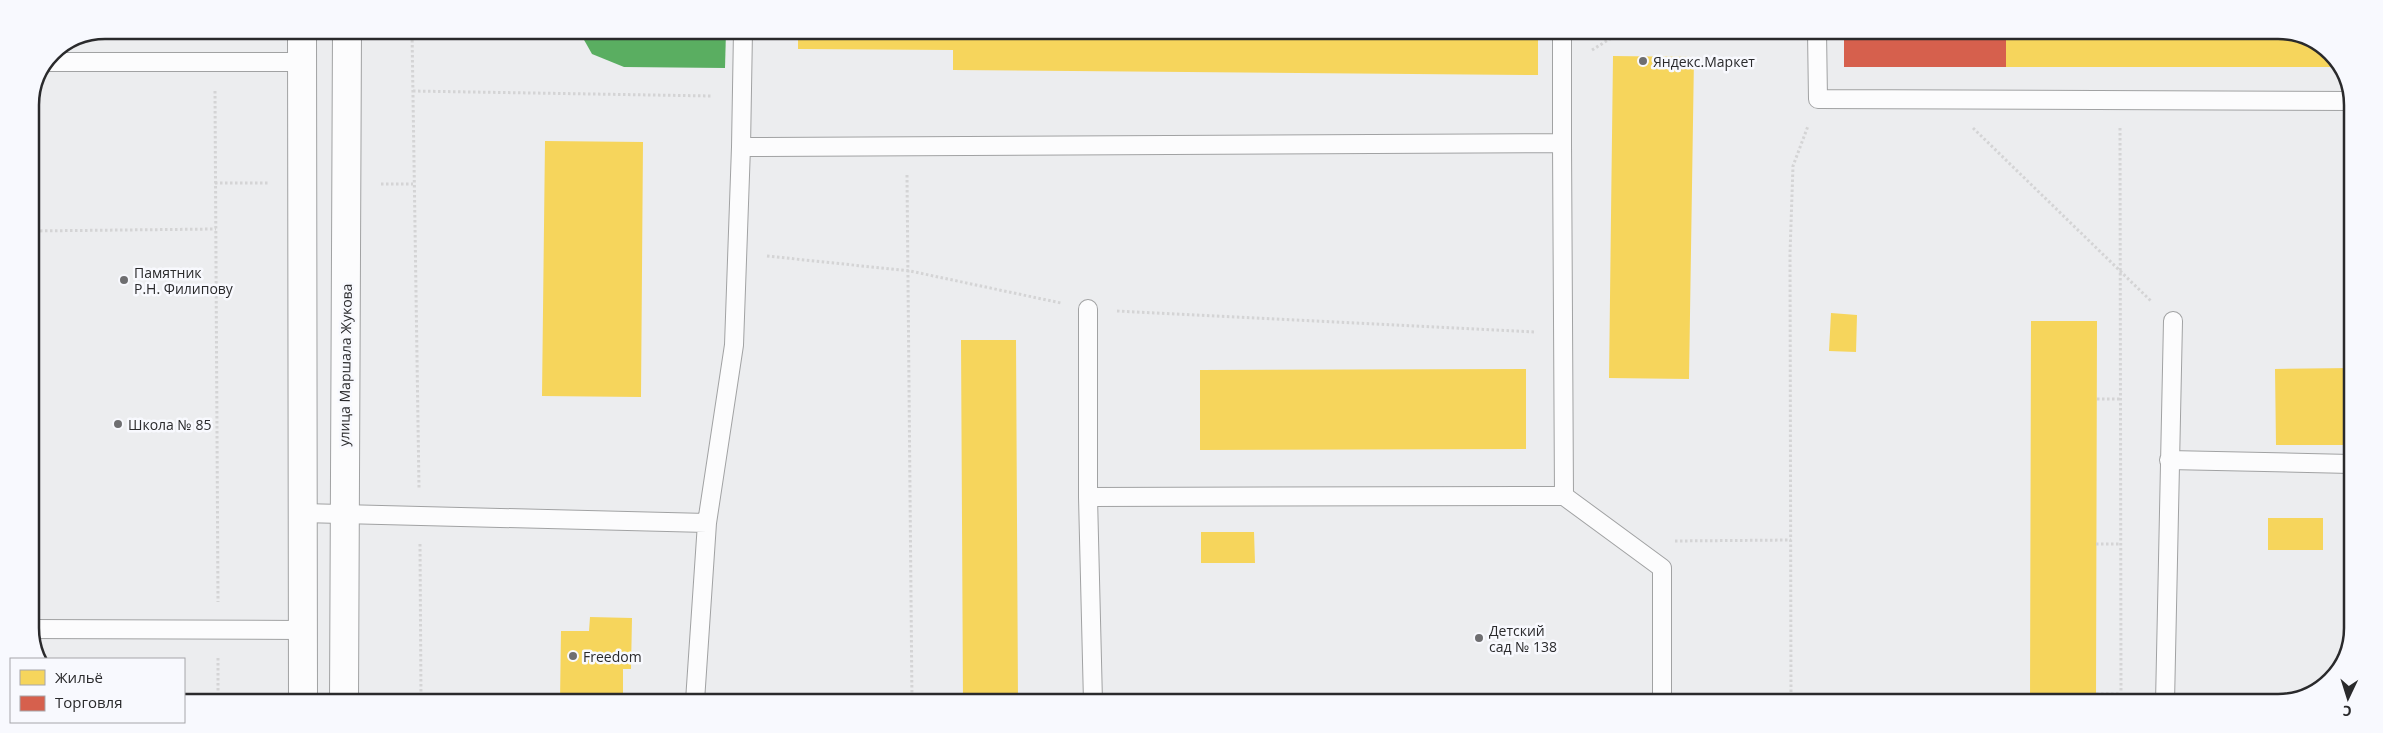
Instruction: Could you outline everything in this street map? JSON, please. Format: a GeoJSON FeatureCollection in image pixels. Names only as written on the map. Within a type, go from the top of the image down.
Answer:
{"type":"FeatureCollection","features":[{"type":"Feature","properties":{"kind":"street"},"geometry":{"type":"LineString","coordinates":[[302,39],[303,694]]}},
{"type":"Feature","properties":{"kind":"street","name":"улица Маршала Жукова"},"geometry":{"type":"LineString","coordinates":[[344,694],[343,514],[347,39]]}},
{"type":"Feature","properties":{"kind":"lane"},"geometry":{"type":"LineString","coordinates":[[695,694],[707,523],[734,345],[743,39]]}},
{"type":"Feature","properties":{"kind":"lane"},"geometry":{"type":"LineString","coordinates":[[1562,39],[1564,496]]}},
{"type":"Feature","properties":{"kind":"lane"},"geometry":{"type":"LineString","coordinates":[[1817,39],[1818,99],[2344,101]]}},
{"type":"Feature","properties":{"kind":"lane"},"geometry":{"type":"LineString","coordinates":[[55,62],[302,62]]}},
{"type":"Feature","properties":{"kind":"lane"},"geometry":{"type":"LineString","coordinates":[[741,147],[1562,143]]}},
{"type":"Feature","properties":{"kind":"lane"},"geometry":{"type":"LineString","coordinates":[[1088,309],[1088,497],[1093,694]]}},
{"type":"Feature","properties":{"kind":"lane"},"geometry":{"type":"LineString","coordinates":[[2165,694],[2173,321]]}},
{"type":"Feature","properties":{"kind":"lane"},"geometry":{"type":"LineString","coordinates":[[2169,460],[2344,464]]}},
{"type":"Feature","properties":{"kind":"lane"},"geometry":{"type":"LineString","coordinates":[[1088,497],[1564,496],[1662,568],[1662,694]]}},
{"type":"Feature","properties":{"kind":"lane"},"geometry":{"type":"LineString","coordinates":[[302,512],[707,523]]}},
{"type":"Feature","properties":{"kind":"lane"},"geometry":{"type":"LineString","coordinates":[[39,629],[303,630]]}},
{"type":"Feature","properties":{"kind":"path"},"geometry":{"type":"LineString","coordinates":[[412,39],[421,694]]}},
{"type":"Feature","properties":{"kind":"path"},"geometry":{"type":"LineString","coordinates":[[215,62],[218,694]]}},
{"type":"Feature","properties":{"kind":"path"},"geometry":{"type":"LineString","coordinates":[[413,91],[742,97]]}},
{"type":"Feature","properties":{"kind":"path"},"geometry":{"type":"LineString","coordinates":[[1791,694],[1790,253],[1794,166],[1818,99]]}},
{"type":"Feature","properties":{"kind":"path"},"geometry":{"type":"LineString","coordinates":[[1944,100],[2173,321]]}},
{"type":"Feature","properties":{"kind":"path"},"geometry":{"type":"LineString","coordinates":[[906,146],[910,271],[912,694]]}},
{"type":"Feature","properties":{"kind":"path"},"geometry":{"type":"LineString","coordinates":[[2096,694],[2121,694],[2122,273],[2120,147]]}},
{"type":"Feature","properties":{"kind":"path"},"geometry":{"type":"LineString","coordinates":[[39,231],[216,229]]}},
{"type":"Feature","properties":{"kind":"path"},"geometry":{"type":"LineString","coordinates":[[737,253],[910,271],[1088,309],[1563,333]]}},
{"type":"Feature","properties":{"kind":"path"},"geometry":{"type":"LineString","coordinates":[[2097,399],[2121,399]]}},
{"type":"Feature","properties":{"kind":"path"},"geometry":{"type":"LineString","coordinates":[[1627,542],[1791,540]]}},
{"type":"Feature","properties":{"kind":"path"},"geometry":{"type":"LineString","coordinates":[[2096,544],[2121,544]]}},
{"type":"Feature","properties":{"kind":"building: Жильё"},"geometry":{"type":"Polygon","coordinates":[[[798,39],[1538,39],[1538,75],[953,70],[953,50],[798,49],[798,39]]]}},
{"type":"Feature","properties":{"kind":"building: Жильё"},"geometry":{"type":"Polygon","coordinates":[[[2006,39],[2287,39],[2304,44],[2319,52],[2332,67],[2006,67],[2006,39]]]}},
{"type":"Feature","properties":{"kind":"building: Жильё"},"geometry":{"type":"Polygon","coordinates":[[[1613,56],[1694,57],[1689,379],[1609,378],[1613,56]]]}},
{"type":"Feature","properties":{"kind":"building: Жильё"},"geometry":{"type":"Polygon","coordinates":[[[545,141],[643,142],[641,397],[542,396],[545,141]]]}},
{"type":"Feature","properties":{"kind":"building: Жильё"},"geometry":{"type":"Polygon","coordinates":[[[1831,313],[1857,315],[1856,352],[1829,351],[1831,313]]]}},
{"type":"Feature","properties":{"kind":"building: Жильё"},"geometry":{"type":"Polygon","coordinates":[[[2031,321],[2097,321],[2096,694],[2030,694],[2031,321]]]}},
{"type":"Feature","properties":{"kind":"building: Жильё"},"geometry":{"type":"Polygon","coordinates":[[[961,340],[1016,340],[1018,694],[963,694],[961,340]]]}},
{"type":"Feature","properties":{"kind":"building: Жильё"},"geometry":{"type":"Polygon","coordinates":[[[2344,368],[2344,445],[2276,445],[2275,369],[2344,368]]]}},
{"type":"Feature","properties":{"kind":"building: Жильё"},"geometry":{"type":"Polygon","coordinates":[[[1526,369],[1526,449],[1200,450],[1200,370],[1526,369]]]}},
{"type":"Feature","properties":{"kind":"building: Жильё"},"geometry":{"type":"Polygon","coordinates":[[[2268,518],[2323,518],[2323,550],[2268,550],[2268,518]]]}},
{"type":"Feature","properties":{"kind":"building: Жильё"},"geometry":{"type":"Polygon","coordinates":[[[1201,532],[1254,532],[1255,563],[1201,563],[1201,532]]]}},
{"type":"Feature","properties":{"kind":"building: Жильё"},"geometry":{"type":"Polygon","coordinates":[[[590,617],[632,618],[631,669],[623,669],[623,694],[560,694],[561,631],[589,631],[590,617]]]}},
{"type":"Feature","properties":{"kind":"building: Торговля"},"geometry":{"type":"Polygon","coordinates":[[[1844,39],[2006,39],[2006,67],[1844,67],[1844,39]]]}},
{"type":"Feature","properties":{"kind":"building: Учреждения"},"geometry":{"type":"Polygon","coordinates":[[[584,39],[726,39],[725,68],[624,67],[592,54],[584,39]]]}},
{"type":"Feature","properties":{"kind":"place","name":"Яндекс.Маркет"},"geometry":{"type":"Point","coordinates":[1643,61]}},
{"type":"Feature","properties":{"kind":"place","name":"Памятник Р.Н. Филипову"},"geometry":{"type":"Point","coordinates":[124,280]}},
{"type":"Feature","properties":{"kind":"place","name":"Школа № 85"},"geometry":{"type":"Point","coordinates":[118,424]}},
{"type":"Feature","properties":{"kind":"place","name":"Детский сад № 138"},"geometry":{"type":"Point","coordinates":[1479,638]}},
{"type":"Feature","properties":{"kind":"place","name":"Freedom"},"geometry":{"type":"Point","coordinates":[573,656]}}]}
